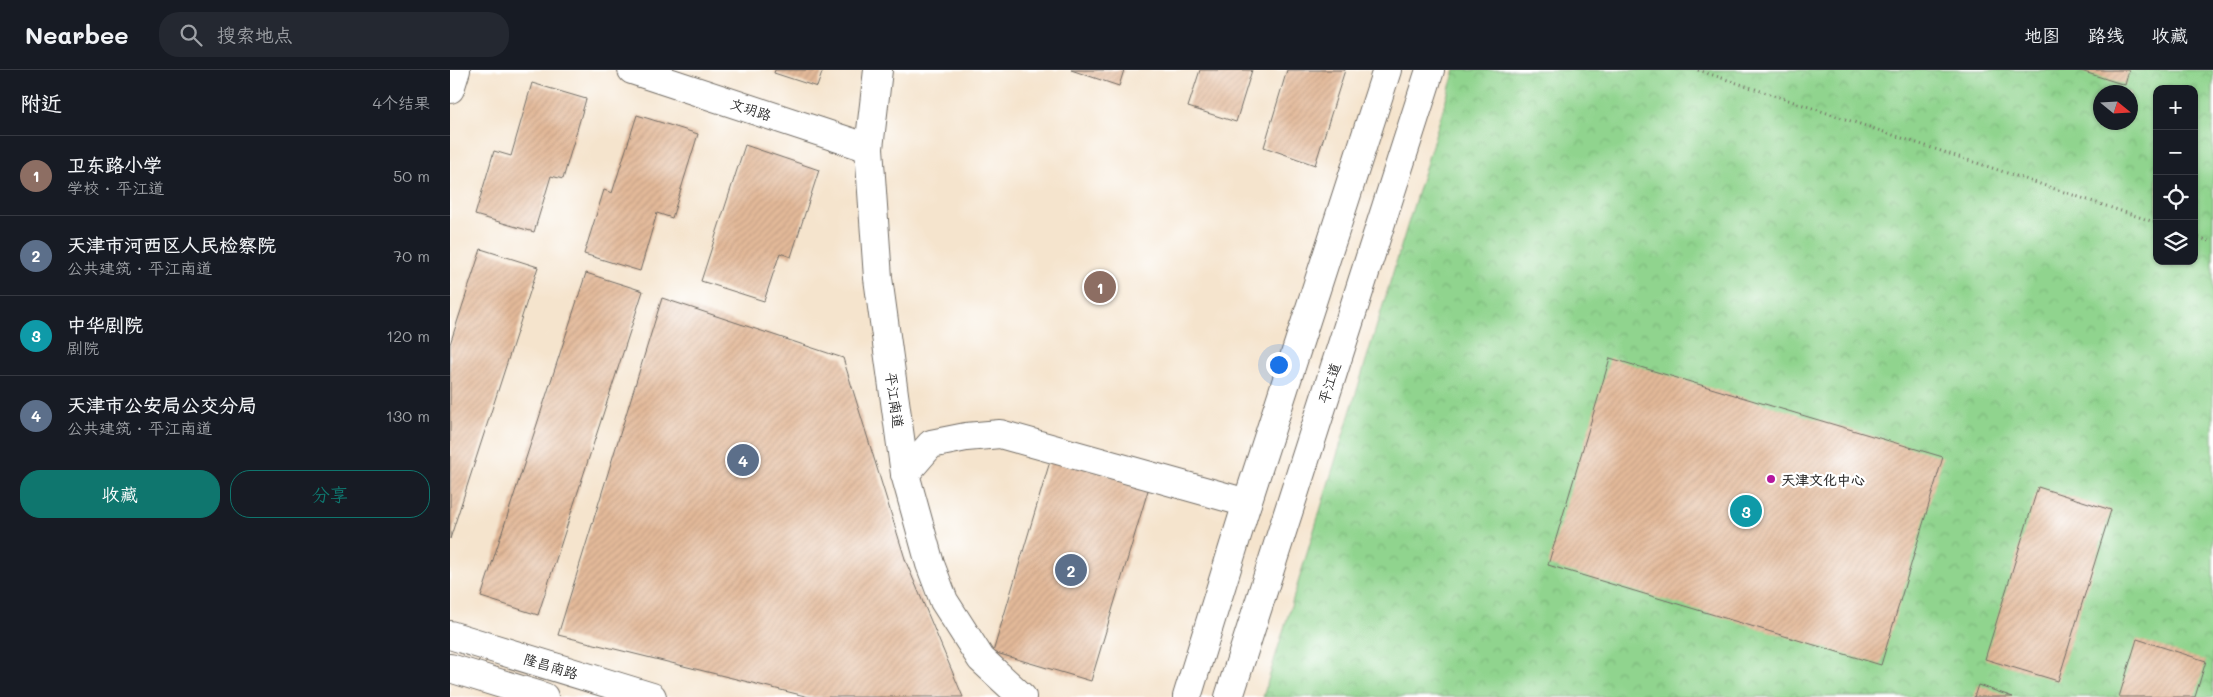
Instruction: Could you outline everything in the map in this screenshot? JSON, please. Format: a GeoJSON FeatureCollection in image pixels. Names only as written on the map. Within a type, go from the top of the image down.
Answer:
{"type":"FeatureCollection","features":[{"type":"Feature","properties":{"kind":"main road"},"geometry":{"type":"LineString","coordinates":[[450,88],[456,70]]}},
{"type":"Feature","properties":{"kind":"main road","name":"文玥路"},"geometry":{"type":"LineString","coordinates":[[632,70],[869,148]]}},
{"type":"Feature","properties":{"kind":"main road","name":"平江南道"},"geometry":{"type":"LineString","coordinates":[[878,70],[869,148],[878,278],[905,474],[930,564],[944,601],[981,659],[1022,697]]}},
{"type":"Feature","properties":{"kind":"main road"},"geometry":{"type":"LineString","coordinates":[[1187,697],[1387,70]]}},
{"type":"Feature","properties":{"kind":"main road","name":"平江道"},"geometry":{"type":"LineString","coordinates":[[1229,697],[1430,70]]}},
{"type":"Feature","properties":{"kind":"main road"},"geometry":{"type":"LineString","coordinates":[[905,474],[931,444],[966,437],[1000,434],[1247,504]]}},
{"type":"Feature","properties":{"kind":"main road","name":"隆昌南路"},"geometry":{"type":"LineString","coordinates":[[450,635],[652,697]]}},
{"type":"Feature","properties":{"kind":"main road"},"geometry":{"type":"LineString","coordinates":[[450,668],[544,697]]}},
{"type":"Feature","properties":{"kind":"path"},"geometry":{"type":"LineString","coordinates":[[1698,70],[2153,222]]}},
{"type":"Feature","properties":{"kind":"path"},"geometry":{"type":"LineString","coordinates":[[2198,237],[2213,242]]}},
{"type":"Feature","properties":{"kind":"green space","name":"天津文化中心"},"geometry":{"type":"Polygon","coordinates":[[[1455,70],[2213,70],[2213,697],[1263,697],[1455,70]]]}},
{"type":"Feature","properties":{"kind":"building"},"geometry":{"type":"Polygon","coordinates":[[[775,70],[823,70],[817,87],[774,73],[775,70]]]}},
{"type":"Feature","properties":{"kind":"building"},"geometry":{"type":"Polygon","coordinates":[[[1071,70],[1124,70],[1119,86],[1071,70]]]}},
{"type":"Feature","properties":{"kind":"building"},"geometry":{"type":"Polygon","coordinates":[[[1200,70],[1252,70],[1236,122],[1188,107],[1200,70]]]}},
{"type":"Feature","properties":{"kind":"building"},"geometry":{"type":"Polygon","coordinates":[[[1287,70],[1345,70],[1315,165],[1264,147],[1287,70]]]}},
{"type":"Feature","properties":{"kind":"building"},"geometry":{"type":"Polygon","coordinates":[[[2078,70],[2129,70],[2125,85],[2078,70]]]}},
{"type":"Feature","properties":{"kind":"building"},"geometry":{"type":"Polygon","coordinates":[[[532,83],[586,99],[563,179],[551,176],[534,232],[475,215],[494,151],[511,156],[532,83]]]}},
{"type":"Feature","properties":{"kind":"building"},"geometry":{"type":"Polygon","coordinates":[[[637,115],[698,134],[672,218],[657,213],[640,271],[584,254],[604,190],[612,193],[637,115]]]}},
{"type":"Feature","properties":{"kind":"building"},"geometry":{"type":"Polygon","coordinates":[[[745,145],[819,170],[791,257],[780,253],[764,301],[701,281],[745,145]]]}},
{"type":"Feature","properties":{"kind":"building"},"geometry":{"type":"Polygon","coordinates":[[[481,249],[538,267],[450,539],[450,344],[481,249]]]}},
{"type":"Feature","properties":{"kind":"building"},"geometry":{"type":"Polygon","coordinates":[[[586,273],[643,291],[538,615],[481,597],[586,273]]]}},
{"type":"Feature","properties":{"kind":"building"},"geometry":{"type":"Polygon","coordinates":[[[662,298],[843,358],[906,562],[963,697],[809,697],[558,635],[662,298]]]}},
{"type":"Feature","properties":{"kind":"building"},"geometry":{"type":"Polygon","coordinates":[[[1610,358],[1943,457],[1881,665],[1548,565],[1610,358]]]}},
{"type":"Feature","properties":{"kind":"building"},"geometry":{"type":"Polygon","coordinates":[[[1051,458],[1149,487],[1091,681],[993,652],[1051,458]]]}},
{"type":"Feature","properties":{"kind":"building"},"geometry":{"type":"Polygon","coordinates":[[[2038,487],[2111,510],[2058,681],[1985,659],[2038,487]]]}},
{"type":"Feature","properties":{"kind":"building"},"geometry":{"type":"Polygon","coordinates":[[[2137,639],[2206,661],[2195,697],[2119,697],[2137,639]]]}},
{"type":"Feature","properties":{"kind":"building"},"geometry":{"type":"Polygon","coordinates":[[[1978,685],[2013,697],[1974,697],[1978,685]]]}},
{"type":"Feature","properties":{"kind":"place","name":"卫东路小学"},"geometry":{"type":"Point","coordinates":[1100,287]}},
{"type":"Feature","properties":{"kind":"place","name":"天津市公安局公交分局"},"geometry":{"type":"Point","coordinates":[743,460]}},
{"type":"Feature","properties":{"kind":"place","name":"天津文化中心"},"geometry":{"type":"Point","coordinates":[1771,479]}},
{"type":"Feature","properties":{"kind":"place","name":"中华剧院"},"geometry":{"type":"Point","coordinates":[1746,511]}},
{"type":"Feature","properties":{"kind":"place","name":"天津市河西区人民检察院"},"geometry":{"type":"Point","coordinates":[1071,570]}}]}
